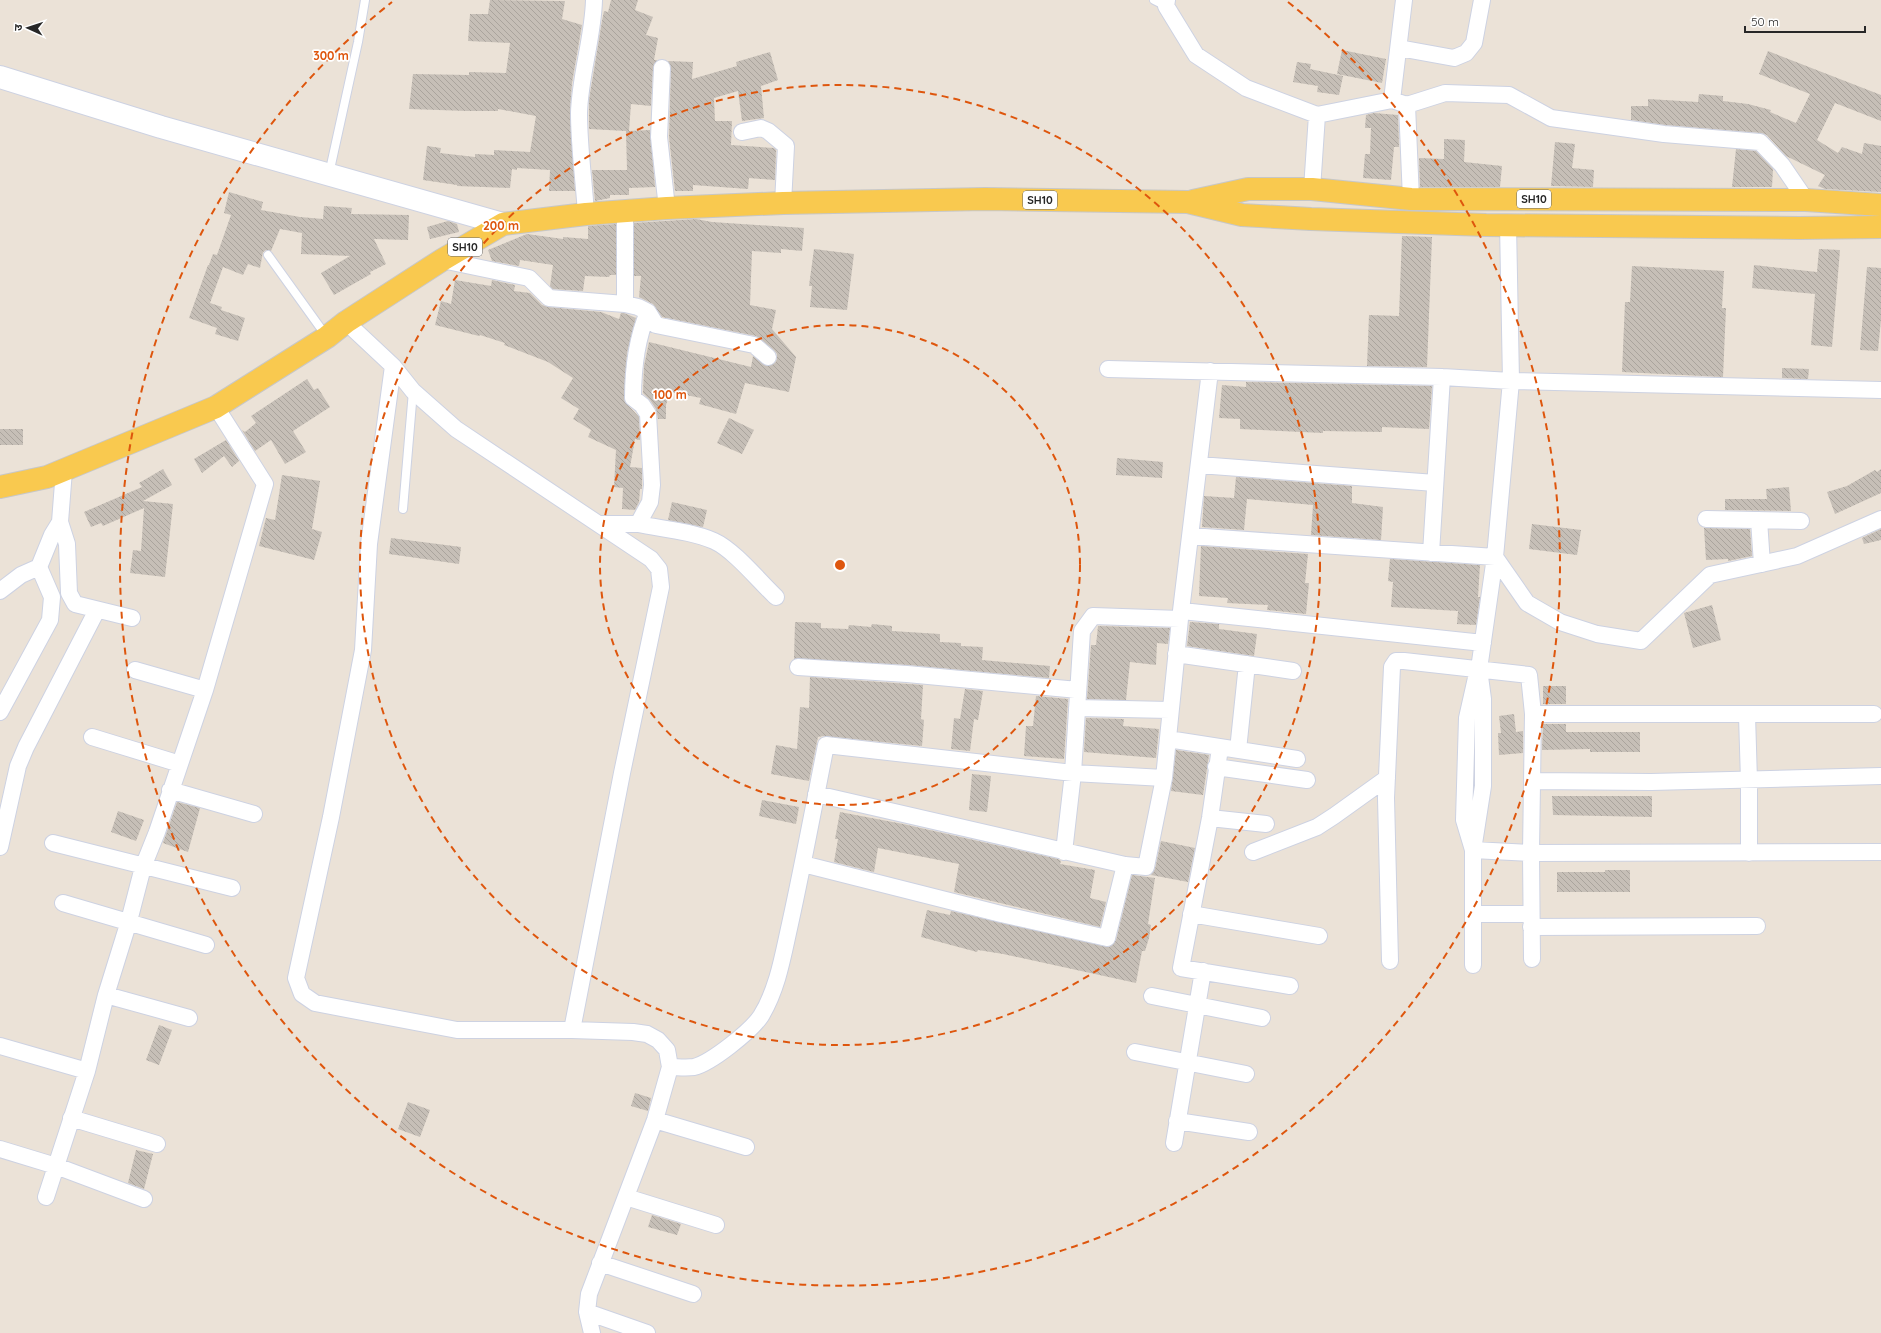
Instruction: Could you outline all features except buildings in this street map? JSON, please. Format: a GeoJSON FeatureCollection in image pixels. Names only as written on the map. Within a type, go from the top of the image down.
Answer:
{"type":"FeatureCollection","features":[{"type":"Feature","properties":{"kind":"main road","name":"SH10"},"geometry":{"type":"LineString","coordinates":[[1188,202],[1248,189],[1312,189],[1411,199],[1806,200],[1881,205]]}},
{"type":"Feature","properties":{"kind":"main road","name":"SH10"},"geometry":{"type":"LineString","coordinates":[[0,486],[48,477],[216,406],[327,337],[346,322],[442,260],[503,224],[625,211],[783,203],[1095,200],[1188,202],[1242,215],[1326,220],[1508,224],[1878,228]]}},
{"type":"Feature","properties":{"kind":"street"},"geometry":{"type":"LineString","coordinates":[[586,214],[579,113],[583,80],[593,27],[594,0]]}},
{"type":"Feature","properties":{"kind":"street"},"geometry":{"type":"LineString","coordinates":[[1404,0],[1399,48],[1400,103],[1411,199]]}},
{"type":"Feature","properties":{"kind":"street"},"geometry":{"type":"LineString","coordinates":[[1399,48],[1454,58],[1466,53],[1474,43],[1482,0]]}},
{"type":"Feature","properties":{"kind":"street"},"geometry":{"type":"LineString","coordinates":[[1162,2],[1196,55],[1246,88],[1317,115],[1400,103],[1445,93],[1509,95],[1551,118],[1664,134],[1760,142],[1782,165],[1806,200]]}},
{"type":"Feature","properties":{"kind":"street"},"geometry":{"type":"LineString","coordinates":[[662,68],[659,137],[667,208]]}},
{"type":"Feature","properties":{"kind":"street"},"geometry":{"type":"LineString","coordinates":[[0,77],[160,127],[503,224]]}},
{"type":"Feature","properties":{"kind":"street"},"geometry":{"type":"LineString","coordinates":[[1312,189],[1317,115]]}},
{"type":"Feature","properties":{"kind":"street"},"geometry":{"type":"LineString","coordinates":[[742,132],[761,128],[768,131],[786,146],[783,203]]}},
{"type":"Feature","properties":{"kind":"street"},"geometry":{"type":"LineString","coordinates":[[625,211],[625,304]]}},
{"type":"Feature","properties":{"kind":"street"},"geometry":{"type":"LineString","coordinates":[[1473,965],[1473,850],[1464,820],[1467,718],[1483,643],[1495,557],[1511,381],[1508,224]]}},
{"type":"Feature","properties":{"kind":"street"},"geometry":{"type":"LineString","coordinates":[[442,260],[529,278],[549,298],[625,304],[638,307],[648,312],[656,325],[754,345],[768,357]]}},
{"type":"Feature","properties":{"kind":"street"},"geometry":{"type":"LineString","coordinates":[[638,524],[650,502],[652,485],[648,414],[642,405],[633,398],[633,385],[640,332],[648,312]]}},
{"type":"Feature","properties":{"kind":"street"},"geometry":{"type":"LineString","coordinates":[[346,322],[393,366],[413,391],[456,429],[651,558],[659,569],[661,587],[622,773],[572,1030]]}},
{"type":"Feature","properties":{"kind":"street"},"geometry":{"type":"LineString","coordinates":[[393,366],[369,544],[363,650],[331,817],[296,978],[302,994],[315,1003],[450,1029],[479,1031],[572,1030],[633,1032],[647,1034],[658,1040],[667,1050],[670,1067],[655,1120],[589,1294],[587,1312],[592,1333]]}},
{"type":"Feature","properties":{"kind":"street"},"geometry":{"type":"LineString","coordinates":[[1108,369],[1881,390]]}},
{"type":"Feature","properties":{"kind":"street"},"geometry":{"type":"LineString","coordinates":[[816,794],[1064,852],[1125,865],[1146,867],[1164,778],[1180,615],[1210,371]]}},
{"type":"Feature","properties":{"kind":"street"},"geometry":{"type":"LineString","coordinates":[[1431,554],[1434,483],[1442,377]]}},
{"type":"Feature","properties":{"kind":"street"},"geometry":{"type":"LineString","coordinates":[[46,1197],[87,1071],[106,995],[129,921],[143,867],[157,832],[205,690],[265,484],[216,406]]}},
{"type":"Feature","properties":{"kind":"street"},"geometry":{"type":"LineString","coordinates":[[1199,465],[1434,483]]}},
{"type":"Feature","properties":{"kind":"street"},"geometry":{"type":"LineString","coordinates":[[64,470],[60,522],[67,544],[69,593],[75,604],[132,618]]}},
{"type":"Feature","properties":{"kind":"street"},"geometry":{"type":"LineString","coordinates":[[1495,557],[1528,603],[1560,622],[1597,634],[1641,641],[1710,576],[1797,556],[1881,519]]}},
{"type":"Feature","properties":{"kind":"street"},"geometry":{"type":"LineString","coordinates":[[1706,520],[1801,521]]}},
{"type":"Feature","properties":{"kind":"street"},"geometry":{"type":"LineString","coordinates":[[1759,520],[1762,564]]}},
{"type":"Feature","properties":{"kind":"street"},"geometry":{"type":"LineString","coordinates":[[0,591],[21,575],[39,567],[52,536],[60,522]]}},
{"type":"Feature","properties":{"kind":"street"},"geometry":{"type":"LineString","coordinates":[[601,524],[638,524],[694,534],[715,542],[732,553],[776,597]]}},
{"type":"Feature","properties":{"kind":"street"},"geometry":{"type":"LineString","coordinates":[[1190,536],[1431,554],[1495,557]]}},
{"type":"Feature","properties":{"kind":"street"},"geometry":{"type":"LineString","coordinates":[[0,712],[50,620],[52,597],[39,567]]}},
{"type":"Feature","properties":{"kind":"street"},"geometry":{"type":"LineString","coordinates":[[0,847],[18,766],[26,747],[97,610]]}},
{"type":"Feature","properties":{"kind":"street"},"geometry":{"type":"LineString","coordinates":[[1064,852],[1072,773],[1082,631],[1093,616],[1180,615],[1483,643]]}},
{"type":"Feature","properties":{"kind":"street"},"geometry":{"type":"LineString","coordinates":[[1176,654],[1292,670]]}},
{"type":"Feature","properties":{"kind":"street"},"geometry":{"type":"LineString","coordinates":[[1390,961],[1386,805],[1392,667],[1396,661],[1529,675],[1533,714],[1531,852],[1532,959]]}},
{"type":"Feature","properties":{"kind":"street"},"geometry":{"type":"LineString","coordinates":[[1238,750],[1247,664]]}},
{"type":"Feature","properties":{"kind":"street"},"geometry":{"type":"LineString","coordinates":[[798,667],[907,674],[1078,690]]}},
{"type":"Feature","properties":{"kind":"street"},"geometry":{"type":"LineString","coordinates":[[135,670],[205,690]]}},
{"type":"Feature","properties":{"kind":"street"},"geometry":{"type":"LineString","coordinates":[[1077,708],[1170,710]]}},
{"type":"Feature","properties":{"kind":"street"},"geometry":{"type":"LineString","coordinates":[[1533,714],[1874,714]]}},
{"type":"Feature","properties":{"kind":"street"},"geometry":{"type":"LineString","coordinates":[[1747,715],[1749,853]]}},
{"type":"Feature","properties":{"kind":"street"},"geometry":{"type":"LineString","coordinates":[[92,737],[180,764]]}},
{"type":"Feature","properties":{"kind":"street"},"geometry":{"type":"LineString","coordinates":[[1168,739],[1297,759]]}},
{"type":"Feature","properties":{"kind":"street"},"geometry":{"type":"LineString","coordinates":[[670,1067],[693,1067],[706,1062],[748,1031],[760,1018],[770,1000],[778,978],[803,864],[826,745],[1072,773],[1164,778]]}},
{"type":"Feature","properties":{"kind":"street"},"geometry":{"type":"LineString","coordinates":[[1220,748],[1216,767],[1210,818],[1181,968],[1290,986]]}},
{"type":"Feature","properties":{"kind":"street"},"geometry":{"type":"LineString","coordinates":[[1216,767],[1307,780]]}},
{"type":"Feature","properties":{"kind":"street"},"geometry":{"type":"LineString","coordinates":[[1532,781],[1749,781],[1881,776]]}},
{"type":"Feature","properties":{"kind":"street"},"geometry":{"type":"LineString","coordinates":[[1254,852],[1316,827],[1387,778]]}},
{"type":"Feature","properties":{"kind":"street"},"geometry":{"type":"LineString","coordinates":[[170,790],[254,814]]}},
{"type":"Feature","properties":{"kind":"street"},"geometry":{"type":"LineString","coordinates":[[1210,818],[1266,824]]}},
{"type":"Feature","properties":{"kind":"street"},"geometry":{"type":"LineString","coordinates":[[53,843],[143,867],[232,888]]}},
{"type":"Feature","properties":{"kind":"street"},"geometry":{"type":"LineString","coordinates":[[1473,850],[1531,852],[1881,852]]}},
{"type":"Feature","properties":{"kind":"street"},"geometry":{"type":"LineString","coordinates":[[803,864],[1001,914],[1107,938],[1125,865]]}},
{"type":"Feature","properties":{"kind":"street"},"geometry":{"type":"LineString","coordinates":[[64,903],[206,945]]}},
{"type":"Feature","properties":{"kind":"street"},"geometry":{"type":"LineString","coordinates":[[1191,914],[1319,936]]}},
{"type":"Feature","properties":{"kind":"street"},"geometry":{"type":"LineString","coordinates":[[1473,914],[1531,920],[1757,926]]}},
{"type":"Feature","properties":{"kind":"street"},"geometry":{"type":"LineString","coordinates":[[1174,1143],[1203,971]]}},
{"type":"Feature","properties":{"kind":"street"},"geometry":{"type":"LineString","coordinates":[[106,995],[189,1018]]}},
{"type":"Feature","properties":{"kind":"street"},"geometry":{"type":"LineString","coordinates":[[1152,996],[1262,1018]]}},
{"type":"Feature","properties":{"kind":"street"},"geometry":{"type":"LineString","coordinates":[[0,1046],[87,1071]]}},
{"type":"Feature","properties":{"kind":"street"},"geometry":{"type":"LineString","coordinates":[[1135,1052],[1246,1074]]}},
{"type":"Feature","properties":{"kind":"street"},"geometry":{"type":"LineString","coordinates":[[71,1118],[157,1144]]}},
{"type":"Feature","properties":{"kind":"street"},"geometry":{"type":"LineString","coordinates":[[655,1120],[746,1147]]}},
{"type":"Feature","properties":{"kind":"street"},"geometry":{"type":"LineString","coordinates":[[1177,1121],[1249,1132]]}},
{"type":"Feature","properties":{"kind":"street"},"geometry":{"type":"LineString","coordinates":[[0,1149],[56,1166],[144,1199]]}},
{"type":"Feature","properties":{"kind":"street"},"geometry":{"type":"LineString","coordinates":[[626,1197],[716,1225]]}},
{"type":"Feature","properties":{"kind":"street"},"geometry":{"type":"LineString","coordinates":[[600,1263],[693,1294]]}},
{"type":"Feature","properties":{"kind":"street"},"geometry":{"type":"LineString","coordinates":[[587,1312],[647,1333]]}},
{"type":"Feature","properties":{"kind":"lane"},"geometry":{"type":"LineString","coordinates":[[329,175],[358,42],[365,0]]}},
{"type":"Feature","properties":{"kind":"lane"},"geometry":{"type":"LineString","coordinates":[[268,254],[327,337]]}},
{"type":"Feature","properties":{"kind":"lane"},"geometry":{"type":"LineString","coordinates":[[403,509],[413,391]]}}]}
